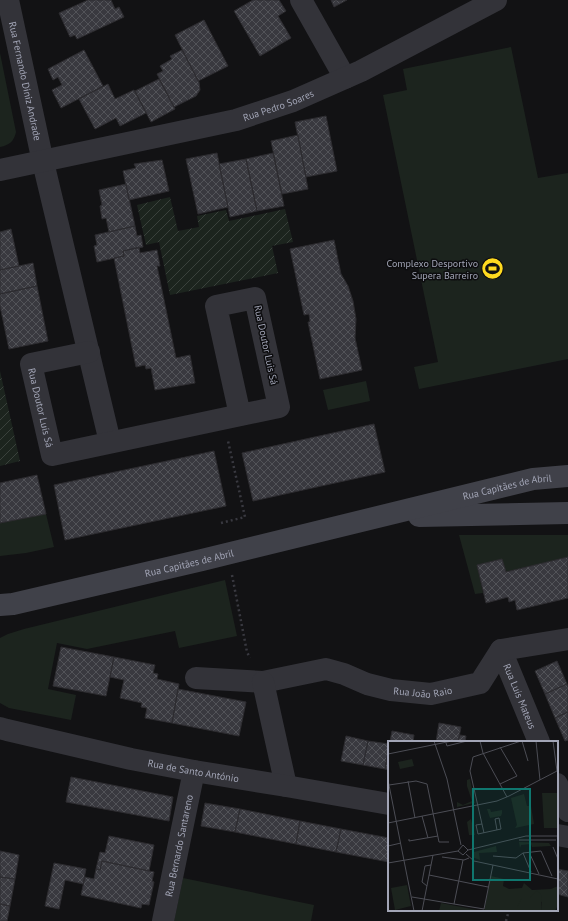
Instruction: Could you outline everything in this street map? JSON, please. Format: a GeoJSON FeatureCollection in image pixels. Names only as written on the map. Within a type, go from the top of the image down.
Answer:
{"type":"FeatureCollection","features":[{"type":"Feature","properties":{"kind":"main road","name":"Rua Capitães de Abril"},"geometry":{"type":"LineString","coordinates":[[0,605],[13,604],[202,560],[533,479],[568,476]]}},
{"type":"Feature","properties":{"kind":"main road","name":"Rua Capitães de Abril"},"geometry":{"type":"LineString","coordinates":[[378,517],[568,513]]}},
{"type":"Feature","properties":{"kind":"street","name":"Rua Fernando Diniz Andrade"},"geometry":{"type":"LineString","coordinates":[[8,0],[43,162]]}},
{"type":"Feature","properties":{"kind":"street"},"geometry":{"type":"LineString","coordinates":[[301,0],[345,78]]}},
{"type":"Feature","properties":{"kind":"street","name":"Rua Pedro Soares"},"geometry":{"type":"LineString","coordinates":[[0,170],[236,120],[293,101],[361,71],[496,0]]}},
{"type":"Feature","properties":{"kind":"street"},"geometry":{"type":"LineString","coordinates":[[43,162],[110,442]]}},
{"type":"Feature","properties":{"kind":"street","name":"Rua Doutor Luis Sá"},"geometry":{"type":"LineString","coordinates":[[110,442],[231,417],[279,407],[256,298],[216,306],[231,417]]}},
{"type":"Feature","properties":{"kind":"street","name":"Rua Doutor Luís Sá"},"geometry":{"type":"LineString","coordinates":[[89,352],[31,364],[52,454],[110,442]]}},
{"type":"Feature","properties":{"kind":"street"},"geometry":{"type":"LineString","coordinates":[[501,650],[568,640]]}},
{"type":"Feature","properties":{"kind":"street","name":"Rua João Raio"},"geometry":{"type":"LineString","coordinates":[[196,678],[263,682],[326,669],[344,674],[367,684],[391,690],[432,694],[480,683],[501,650]]}},
{"type":"Feature","properties":{"kind":"street","name":"Rua Luís Mateus"},"geometry":{"type":"LineString","coordinates":[[501,650],[539,741]]}},
{"type":"Feature","properties":{"kind":"street"},"geometry":{"type":"LineString","coordinates":[[263,682],[286,786]]}},
{"type":"Feature","properties":{"kind":"street","name":"Rua de Santo António"},"geometry":{"type":"LineString","coordinates":[[0,728],[131,759],[388,804]]}},
{"type":"Feature","properties":{"kind":"street","name":"Rua Bernardo Santareno"},"geometry":{"type":"LineString","coordinates":[[163,921],[194,771]]}},
{"type":"Feature","properties":{"kind":"street"},"geometry":{"type":"LineString","coordinates":[[558,786],[568,811]]}},
{"type":"Feature","properties":{"kind":"street"},"geometry":{"type":"LineString","coordinates":[[558,835],[568,837]]}},
{"type":"Feature","properties":{"kind":"path"},"geometry":{"type":"LineString","coordinates":[[220,523],[245,517],[231,417]]}},
{"type":"Feature","properties":{"kind":"path"},"geometry":{"type":"LineString","coordinates":[[232,575],[247,652],[263,682]]}},
{"type":"Feature","properties":{"kind":"path"},"geometry":{"type":"LineString","coordinates":[[506,921],[508,911]]}},
{"type":"Feature","properties":{"kind":"shaded area","name":"Complexo Desportivo Supera Barreiro"},"geometry":{"type":"Polygon","coordinates":[[[511,47],[538,178],[568,173],[568,359],[419,389],[414,367],[438,362],[383,95],[407,90],[403,69],[511,47]]]}},
{"type":"Feature","properties":{"kind":"shaded area"},"geometry":{"type":"Polygon","coordinates":[[[0,53],[16,132],[11,142],[0,147],[0,53]]]}},
{"type":"Feature","properties":{"kind":"shaded area"},"geometry":{"type":"Polygon","coordinates":[[[170,197],[178,231],[199,227],[197,216],[226,210],[229,221],[285,209],[293,242],[272,246],[278,273],[170,295],[159,242],[146,245],[137,205],[170,197]]]}},
{"type":"Feature","properties":{"kind":"shaded area"},"geometry":{"type":"Polygon","coordinates":[[[0,371],[20,461],[0,466],[0,371]]]}},
{"type":"Feature","properties":{"kind":"shaded area"},"geometry":{"type":"Polygon","coordinates":[[[366,381],[370,401],[328,410],[323,390],[366,381]]]}},
{"type":"Feature","properties":{"kind":"shaded area"},"geometry":{"type":"Polygon","coordinates":[[[46,514],[54,547],[26,553],[0,556],[0,523],[46,514]]]}},
{"type":"Feature","properties":{"kind":"shaded area"},"geometry":{"type":"Polygon","coordinates":[[[459,535],[568,535],[568,557],[506,572],[502,559],[477,565],[483,593],[475,594],[459,535]]]}},
{"type":"Feature","properties":{"kind":"shaded area"},"geometry":{"type":"Polygon","coordinates":[[[225,580],[237,636],[179,648],[175,631],[87,649],[57,643],[48,689],[76,695],[71,720],[9,708],[0,703],[0,638],[24,629],[225,580]]]}},
{"type":"Feature","properties":{"kind":"shaded area"},"geometry":{"type":"Polygon","coordinates":[[[183,878],[314,905],[311,921],[174,921],[183,878]]]}},
{"type":"Feature","properties":{"kind":"building"},"geometry":{"type":"Polygon","coordinates":[[[88,0],[111,0],[115,9],[119,7],[124,17],[77,39],[75,35],[70,37],[59,13],[88,0]]]}},
{"type":"Feature","properties":{"kind":"building"},"geometry":{"type":"Polygon","coordinates":[[[253,0],[279,0],[286,11],[278,16],[291,38],[260,56],[234,11],[253,0]]]}},
{"type":"Feature","properties":{"kind":"building"},"geometry":{"type":"Polygon","coordinates":[[[331,0],[347,0],[334,7],[331,0]]]}},
{"type":"Feature","properties":{"kind":"building"},"geometry":{"type":"Polygon","coordinates":[[[204,20],[228,66],[198,81],[175,35],[204,20]]]}},
{"type":"Feature","properties":{"kind":"building"},"geometry":{"type":"Polygon","coordinates":[[[84,50],[103,86],[61,108],[52,90],[62,85],[58,77],[53,80],[48,69],[84,50]]]}},
{"type":"Feature","properties":{"kind":"building"},"geometry":{"type":"Polygon","coordinates":[[[182,50],[199,82],[200,90],[196,96],[174,107],[157,74],[163,71],[160,66],[172,59],[170,56],[182,50]]]}},
{"type":"Feature","properties":{"kind":"building"},"geometry":{"type":"Polygon","coordinates":[[[159,79],[175,109],[151,122],[135,91],[159,79]]]}},
{"type":"Feature","properties":{"kind":"building"},"geometry":{"type":"Polygon","coordinates":[[[108,84],[115,99],[134,90],[146,113],[120,126],[116,118],[95,129],[79,99],[108,84]]]}},
{"type":"Feature","properties":{"kind":"building"},"geometry":{"type":"Polygon","coordinates":[[[326,116],[337,171],[306,177],[295,122],[326,116]]]}},
{"type":"Feature","properties":{"kind":"building"},"geometry":{"type":"Polygon","coordinates":[[[298,135],[308,189],[282,194],[271,141],[298,135]]]}},
{"type":"Feature","properties":{"kind":"building"},"geometry":{"type":"Polygon","coordinates":[[[217,153],[228,207],[198,214],[186,159],[217,153]]]}},
{"type":"Feature","properties":{"kind":"building"},"geometry":{"type":"Polygon","coordinates":[[[273,153],[284,206],[257,211],[246,159],[273,153]]]}},
{"type":"Feature","properties":{"kind":"building"},"geometry":{"type":"Polygon","coordinates":[[[246,159],[257,211],[230,217],[219,164],[246,159]]]}},
{"type":"Feature","properties":{"kind":"building"},"geometry":{"type":"Polygon","coordinates":[[[162,160],[169,191],[129,200],[123,171],[136,168],[134,164],[162,160]]]}},
{"type":"Feature","properties":{"kind":"building"},"geometry":{"type":"Polygon","coordinates":[[[126,184],[135,226],[109,232],[106,218],[102,219],[100,206],[102,205],[99,190],[126,184]]]}},
{"type":"Feature","properties":{"kind":"building"},"geometry":{"type":"Polygon","coordinates":[[[135,226],[137,236],[141,235],[143,247],[123,251],[124,256],[97,262],[94,246],[97,245],[95,235],[135,226]]]}},
{"type":"Feature","properties":{"kind":"building"},"geometry":{"type":"Polygon","coordinates":[[[11,229],[19,266],[0,270],[0,232],[11,229]]]}},
{"type":"Feature","properties":{"kind":"building"},"geometry":{"type":"Polygon","coordinates":[[[334,240],[341,274],[348,286],[353,301],[356,319],[355,338],[362,370],[320,379],[308,322],[310,322],[309,314],[304,315],[290,249],[334,240]]]}},
{"type":"Feature","properties":{"kind":"building"},"geometry":{"type":"Polygon","coordinates":[[[139,247],[140,253],[157,250],[160,266],[157,266],[176,358],[190,355],[195,383],[155,390],[151,368],[146,369],[145,365],[136,367],[114,258],[124,256],[123,251],[139,247]]]}},
{"type":"Feature","properties":{"kind":"building"},"geometry":{"type":"Polygon","coordinates":[[[33,263],[37,286],[0,294],[0,270],[33,263]]]}},
{"type":"Feature","properties":{"kind":"building"},"geometry":{"type":"Polygon","coordinates":[[[37,286],[48,341],[9,349],[0,306],[0,294],[37,286]]]}},
{"type":"Feature","properties":{"kind":"building"},"geometry":{"type":"Polygon","coordinates":[[[374,424],[385,472],[253,501],[242,453],[374,424]]]}},
{"type":"Feature","properties":{"kind":"building"},"geometry":{"type":"Polygon","coordinates":[[[214,451],[226,506],[65,540],[54,485],[214,451]]]}},
{"type":"Feature","properties":{"kind":"building"},"geometry":{"type":"Polygon","coordinates":[[[37,475],[46,514],[0,523],[0,483],[37,475]]]}},
{"type":"Feature","properties":{"kind":"building"},"geometry":{"type":"Polygon","coordinates":[[[568,557],[568,598],[517,610],[515,600],[509,602],[508,597],[486,603],[477,565],[502,559],[506,572],[568,557]]]}},
{"type":"Feature","properties":{"kind":"building"},"geometry":{"type":"Polygon","coordinates":[[[61,647],[114,657],[106,696],[53,686],[61,647]]]}},
{"type":"Feature","properties":{"kind":"building"},"geometry":{"type":"Polygon","coordinates":[[[114,657],[155,665],[153,673],[158,674],[157,679],[179,684],[172,723],[145,718],[147,708],[141,707],[142,703],[120,698],[124,680],[110,677],[114,657]]]}},
{"type":"Feature","properties":{"kind":"building"},"geometry":{"type":"Polygon","coordinates":[[[557,661],[567,684],[545,694],[535,671],[557,661]]]}},
{"type":"Feature","properties":{"kind":"building"},"geometry":{"type":"Polygon","coordinates":[[[567,684],[568,712],[555,718],[545,694],[567,684]]]}},
{"type":"Feature","properties":{"kind":"building"},"geometry":{"type":"Polygon","coordinates":[[[178,689],[246,702],[239,736],[172,723],[178,689]]]}},
{"type":"Feature","properties":{"kind":"building"},"geometry":{"type":"Polygon","coordinates":[[[568,712],[568,740],[565,741],[555,718],[568,712]]]}},
{"type":"Feature","properties":{"kind":"building"},"geometry":{"type":"Polygon","coordinates":[[[439,723],[461,727],[458,741],[436,741],[439,723]]]}},
{"type":"Feature","properties":{"kind":"building"},"geometry":{"type":"Polygon","coordinates":[[[392,731],[414,735],[413,741],[390,741],[392,731]]]}},
{"type":"Feature","properties":{"kind":"building"},"geometry":{"type":"Polygon","coordinates":[[[460,735],[466,736],[465,741],[458,741],[460,735]]]}},
{"type":"Feature","properties":{"kind":"building"},"geometry":{"type":"Polygon","coordinates":[[[346,736],[368,741],[363,765],[341,761],[346,736]]]}},
{"type":"Feature","properties":{"kind":"building"},"geometry":{"type":"Polygon","coordinates":[[[368,741],[388,744],[385,769],[363,765],[368,741]]]}},
{"type":"Feature","properties":{"kind":"building"},"geometry":{"type":"Polygon","coordinates":[[[388,753],[388,770],[385,769],[388,753]]]}},
{"type":"Feature","properties":{"kind":"building"},"geometry":{"type":"Polygon","coordinates":[[[71,777],[173,797],[169,821],[66,802],[71,777]]]}},
{"type":"Feature","properties":{"kind":"building"},"geometry":{"type":"Polygon","coordinates":[[[205,803],[240,809],[235,832],[201,826],[205,803]]]}},
{"type":"Feature","properties":{"kind":"building"},"geometry":{"type":"Polygon","coordinates":[[[240,809],[300,821],[296,844],[235,832],[240,809]]]}},
{"type":"Feature","properties":{"kind":"building"},"geometry":{"type":"Polygon","coordinates":[[[300,821],[341,829],[336,852],[296,844],[300,821]]]}},
{"type":"Feature","properties":{"kind":"building"},"geometry":{"type":"Polygon","coordinates":[[[341,829],[388,838],[388,862],[336,852],[341,829]]]}},
{"type":"Feature","properties":{"kind":"building"},"geometry":{"type":"Polygon","coordinates":[[[109,836],[154,845],[149,871],[102,861],[100,870],[96,869],[100,852],[105,853],[109,836]]]}},
{"type":"Feature","properties":{"kind":"building"},"geometry":{"type":"Polygon","coordinates":[[[0,851],[19,855],[15,879],[0,877],[0,851]]]}},
{"type":"Feature","properties":{"kind":"building"},"geometry":{"type":"Polygon","coordinates":[[[102,861],[154,872],[152,881],[154,882],[149,905],[142,904],[141,908],[81,895],[85,877],[94,879],[96,869],[100,870],[102,861]]]}},
{"type":"Feature","properties":{"kind":"building"},"geometry":{"type":"Polygon","coordinates":[[[54,863],[86,869],[83,884],[65,880],[59,909],[45,906],[54,863]]]}},
{"type":"Feature","properties":{"kind":"building"},"geometry":{"type":"Polygon","coordinates":[[[558,869],[568,871],[568,897],[558,894],[558,869]]]}},
{"type":"Feature","properties":{"kind":"building"},"geometry":{"type":"Polygon","coordinates":[[[0,877],[15,879],[10,906],[0,904],[0,877]]]}},
{"type":"Feature","properties":{"kind":"building"},"geometry":{"type":"Polygon","coordinates":[[[0,904],[10,906],[7,921],[0,921],[0,904]]]}},
{"type":"Feature","properties":{"kind":"place","name":"Complexo Desportivo Supera Barreiro"},"geometry":{"type":"Point","coordinates":[493,269]}}]}
